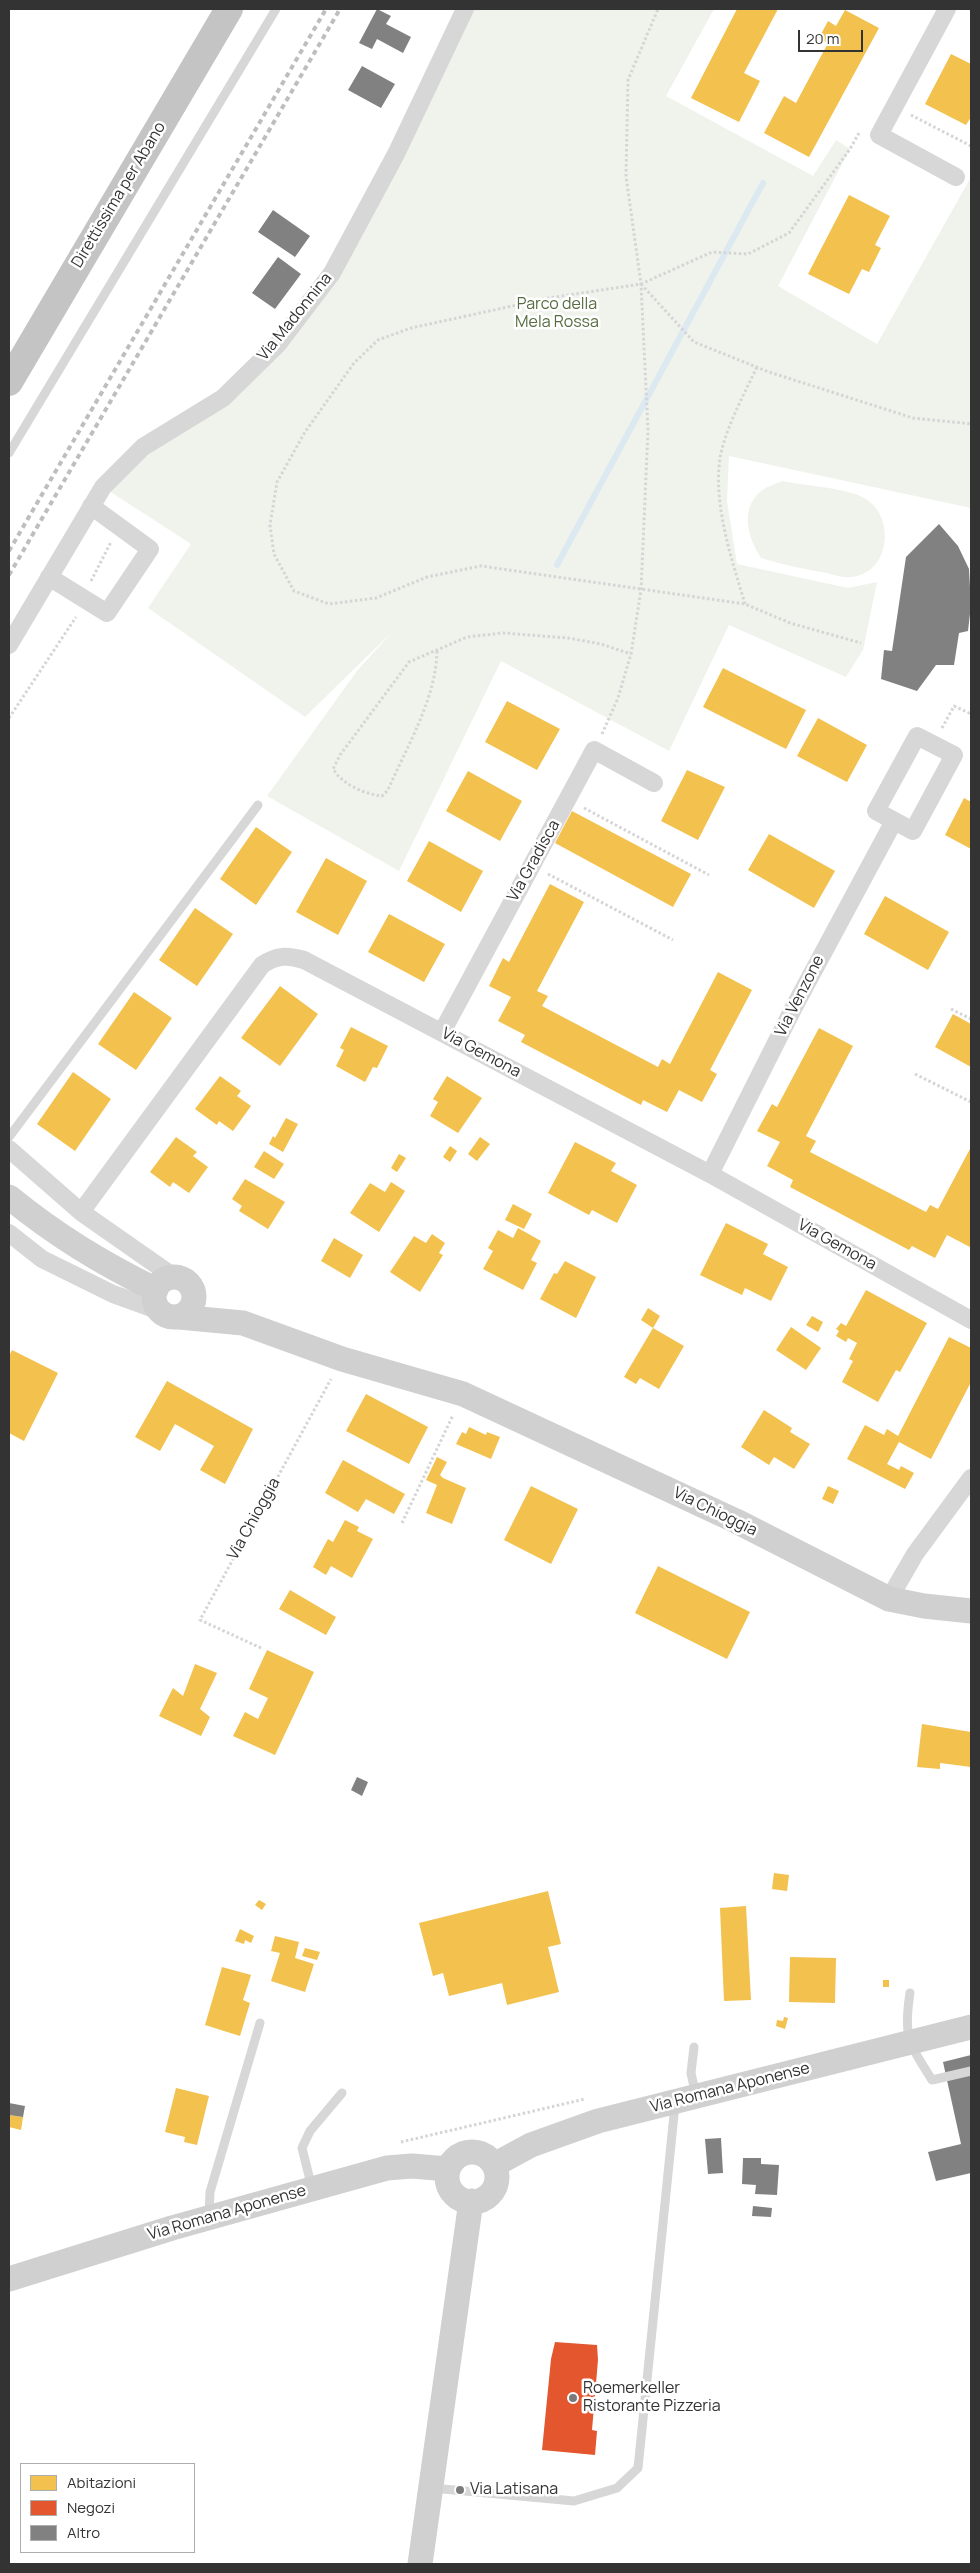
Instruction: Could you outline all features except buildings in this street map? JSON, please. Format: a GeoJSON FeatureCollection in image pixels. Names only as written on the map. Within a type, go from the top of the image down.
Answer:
{"type":"FeatureCollection","features":[{"type":"Feature","properties":{"kind":"highway","name":"Direttissima per Abano"},"geometry":{"type":"LineString","coordinates":[[9,382],[229,9]]}},
{"type":"Feature","properties":{"kind":"street","name":"Via Madonnina"},"geometry":{"type":"LineString","coordinates":[[9,644],[103,487],[143,448],[223,398],[278,344],[332,273],[396,154],[465,9]]}},
{"type":"Feature","properties":{"kind":"street"},"geometry":{"type":"LineString","coordinates":[[947,9],[879,135],[956,177]]}},
{"type":"Feature","properties":{"kind":"street"},"geometry":{"type":"LineString","coordinates":[[49,576],[107,613],[150,549],[91,506]]}},
{"type":"Feature","properties":{"kind":"street"},"geometry":{"type":"LineString","coordinates":[[917,736],[933,744],[954,755],[913,831],[876,811],[917,736]]}},
{"type":"Feature","properties":{"kind":"street"},"geometry":{"type":"LineString","coordinates":[[594,750],[654,783]]}},
{"type":"Feature","properties":{"kind":"street","name":"Via Gradisca"},"geometry":{"type":"LineString","coordinates":[[442,1032],[594,750]]}},
{"type":"Feature","properties":{"kind":"street","name":"Via Venzone"},"geometry":{"type":"LineString","coordinates":[[710,1174],[794,1007],[894,820]]}},
{"type":"Feature","properties":{"kind":"street","name":"Via Gemona"},"geometry":{"type":"LineString","coordinates":[[81,1212],[258,971],[273,957],[288,955],[304,960],[442,1032],[969,1314]]}},
{"type":"Feature","properties":{"kind":"street","name":"Via Chioggia"},"geometry":{"type":"LineString","coordinates":[[9,1149],[172,1296]]}},
{"type":"Feature","properties":{"kind":"street","name":"Via Chioggia"},"geometry":{"type":"LineString","coordinates":[[9,1197],[53,1232],[124,1275],[172,1296],[342,1359],[462,1394],[736,1521],[889,1599],[924,1606],[971,1611]]}},
{"type":"Feature","properties":{"kind":"street","name":"Via Chioggia"},"geometry":{"type":"LineString","coordinates":[[9,1233],[42,1259],[113,1294],[172,1296]]}},
{"type":"Feature","properties":{"kind":"street"},"geometry":{"type":"LineString","coordinates":[[889,1599],[915,1554],[971,1478]]}},
{"type":"Feature","properties":{"kind":"street","name":"Via Romana Aponense"},"geometry":{"type":"LineString","coordinates":[[494,2165],[531,2145],[590,2124],[971,2027]]}},
{"type":"Feature","properties":{"kind":"street"},"geometry":{"type":"LineString","coordinates":[[470,2152],[480,2153],[494,2165],[497,2174],[496,2184],[492,2192],[484,2199],[471,2201],[456,2196],[450,2189],[447,2179],[448,2169],[460,2155],[470,2152]]}},
{"type":"Feature","properties":{"kind":"street","name":"Via Romana Aponense"},"geometry":{"type":"LineString","coordinates":[[9,2278],[209,2217],[387,2168],[412,2166],[448,2169]]}},
{"type":"Feature","properties":{"kind":"street"},"geometry":{"type":"LineString","coordinates":[[420,2564],[471,2201]]}},
{"type":"Feature","properties":{"kind":"lane"},"geometry":{"type":"LineString","coordinates":[[9,453],[276,9]]}},
{"type":"Feature","properties":{"kind":"lane"},"geometry":{"type":"LineString","coordinates":[[9,1137],[258,805]]}},
{"type":"Feature","properties":{"kind":"lane"},"geometry":{"type":"LineString","coordinates":[[910,1993],[906,2019],[910,2044],[932,2080],[971,2071]]}},
{"type":"Feature","properties":{"kind":"lane"},"geometry":{"type":"LineString","coordinates":[[209,2217],[210,2192],[260,2023]]}},
{"type":"Feature","properties":{"kind":"lane"},"geometry":{"type":"LineString","coordinates":[[430,2488],[574,2500],[616,2488],[638,2468],[694,2047]]}},
{"type":"Feature","properties":{"kind":"lane"},"geometry":{"type":"LineString","coordinates":[[312,2189],[302,2148],[310,2131],[342,2093]]}},
{"type":"Feature","properties":{"kind":"path"},"geometry":{"type":"LineString","coordinates":[[594,750],[618,698],[631,654],[641,590],[648,430],[641,284],[626,176],[628,80],[658,9]]}},
{"type":"Feature","properties":{"kind":"path"},"geometry":{"type":"LineString","coordinates":[[894,107],[971,146]]}},
{"type":"Feature","properties":{"kind":"path"},"geometry":{"type":"LineString","coordinates":[[850,149],[789,233],[748,254],[712,252],[641,284],[540,300],[410,328],[378,340],[354,363],[305,432],[277,482],[270,525],[274,554],[294,591],[329,604],[376,598],[427,577],[482,566],[745,604],[790,623],[861,643]]}},
{"type":"Feature","properties":{"kind":"path"},"geometry":{"type":"LineString","coordinates":[[641,284],[694,342],[757,367],[913,418],[971,424]]}},
{"type":"Feature","properties":{"kind":"path"},"geometry":{"type":"LineString","coordinates":[[745,604],[727,544],[719,486],[722,447],[735,412],[757,367]]}},
{"type":"Feature","properties":{"kind":"path"},"geometry":{"type":"LineString","coordinates":[[437,652],[437,667],[430,691],[388,790],[382,796],[368,795],[338,776],[333,768],[340,755],[409,662],[437,652],[467,637],[503,633],[568,638],[601,644],[631,654]]}},
{"type":"Feature","properties":{"kind":"path"},"geometry":{"type":"LineString","coordinates":[[933,744],[954,706],[969,713],[971,710]]}},
{"type":"Feature","properties":{"kind":"path"},"geometry":{"type":"LineString","coordinates":[[568,799],[709,875]]}},
{"type":"Feature","properties":{"kind":"path"},"geometry":{"type":"LineString","coordinates":[[531,865],[673,940]]}},
{"type":"Feature","properties":{"kind":"path"},"geometry":{"type":"LineString","coordinates":[[951,1009],[971,1019]]}},
{"type":"Feature","properties":{"kind":"path"},"geometry":{"type":"LineString","coordinates":[[915,1074],[971,1102]]}},
{"type":"Feature","properties":{"kind":"path","name":"Via Chioggia"},"geometry":{"type":"LineString","coordinates":[[261,1648],[200,1620],[342,1359]]}},
{"type":"Feature","properties":{"kind":"path"},"geometry":{"type":"LineString","coordinates":[[402,1522],[462,1394]]}},
{"type":"Feature","properties":{"kind":"path"},"geometry":{"type":"LineString","coordinates":[[398,2142],[586,2099]]}},
{"type":"Feature","properties":{"kind":"green space","name":"Parco della Mela Rossa"},"geometry":{"type":"Polygon","coordinates":[[[465,9],[714,9],[666,96],[813,176],[836,140],[850,149],[778,286],[877,344],[971,177],[971,508],[729,456],[727,501],[737,564],[848,588],[877,582],[863,650],[846,677],[729,625],[669,751],[501,661],[399,871],[267,796],[357,671],[391,633],[305,717],[148,608],[191,544],[103,487],[223,398],[309,303],[465,9]]]}},
{"type":"Feature","properties":{"kind":"green space"},"geometry":{"type":"Polygon","coordinates":[[[782,481],[852,493],[872,504],[880,515],[885,541],[881,554],[874,566],[864,574],[844,577],[761,558],[753,542],[748,525],[750,507],[760,492],[782,481]]]}},
{"type":"Feature","properties":{"kind":"waterway"},"geometry":{"type":"LineString","coordinates":[[557,565],[763,183]]}},
{"type":"Feature","properties":{"kind":"railway"},"geometry":{"type":"LineString","coordinates":[[9,551],[326,9]]}},
{"type":"Feature","properties":{"kind":"railway"},"geometry":{"type":"LineString","coordinates":[[9,575],[340,9]]}},
{"type":"Feature","properties":{"kind":"place","name":"Roemerkeller Ristorante Pizzeria"},"geometry":{"type":"Point","coordinates":[573,2398]}},
{"type":"Feature","properties":{"kind":"place","name":"Via Latisana"},"geometry":{"type":"Point","coordinates":[460,2490]}}]}
